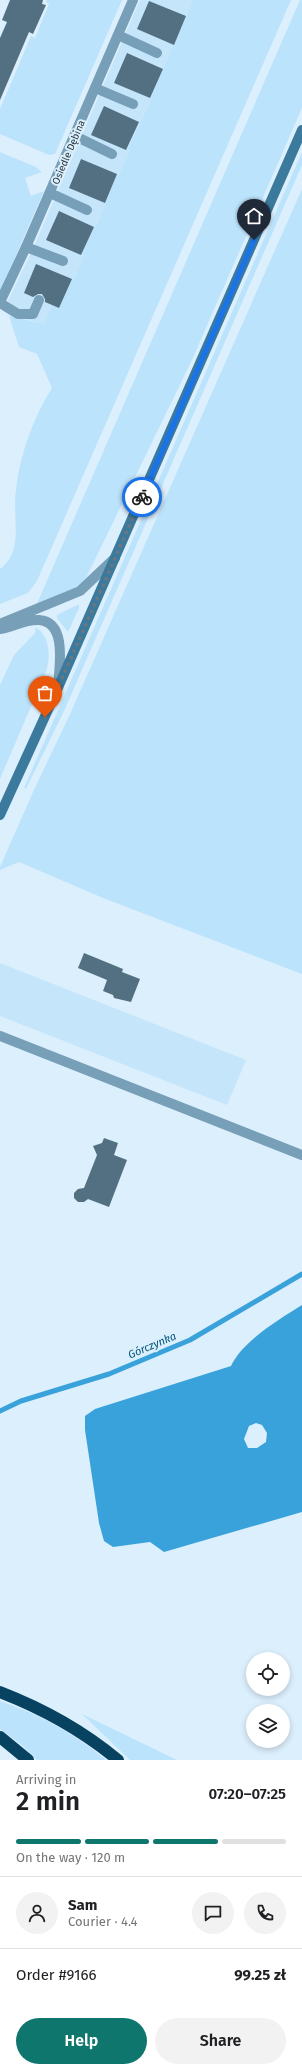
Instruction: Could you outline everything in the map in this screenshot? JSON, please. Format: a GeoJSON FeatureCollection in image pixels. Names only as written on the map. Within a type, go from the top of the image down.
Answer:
{"type":"FeatureCollection","features":[{"type":"Feature","properties":{"kind":"highway"},"geometry":{"type":"LineString","coordinates":[[0,1692],[63,1720],[118,1760]]}},
{"type":"Feature","properties":{"kind":"highway"},"geometry":{"type":"LineString","coordinates":[[0,1737],[28,1760]]}},
{"type":"Feature","properties":{"kind":"main road"},"geometry":{"type":"LineString","coordinates":[[0,815],[57,690],[302,130]]}},
{"type":"Feature","properties":{"kind":"street","name":"Osiedle Dębina"},"geometry":{"type":"LineString","coordinates":[[0,303],[50,193],[133,0]]}},
{"type":"Feature","properties":{"kind":"street"},"geometry":{"type":"LineString","coordinates":[[118,35],[157,53]]}},
{"type":"Feature","properties":{"kind":"street"},"geometry":{"type":"LineString","coordinates":[[95,88],[133,104]]}},
{"type":"Feature","properties":{"kind":"street"},"geometry":{"type":"LineString","coordinates":[[75,136],[112,154]]}},
{"type":"Feature","properties":{"kind":"street"},"geometry":{"type":"LineString","coordinates":[[50,193],[88,210]]}},
{"type":"Feature","properties":{"kind":"street"},"geometry":{"type":"LineString","coordinates":[[26,247],[63,261]]}},
{"type":"Feature","properties":{"kind":"street"},"geometry":{"type":"LineString","coordinates":[[0,303],[18,314],[33,314],[39,300]]}},
{"type":"Feature","properties":{"kind":"street"},"geometry":{"type":"LineString","coordinates":[[0,624],[80,591],[115,558]]}},
{"type":"Feature","properties":{"kind":"street"},"geometry":{"type":"LineString","coordinates":[[0,629],[28,621],[40,620],[49,623],[58,636],[60,648],[57,690]]}},
{"type":"Feature","properties":{"kind":"street"},"geometry":{"type":"LineString","coordinates":[[0,1036],[302,1155]]}},
{"type":"Feature","properties":{"kind":"shaded area"},"geometry":{"type":"Polygon","coordinates":[[[47,0],[122,0],[55,154],[49,155],[0,134],[0,109],[31,36],[35,38],[49,4],[46,2],[47,0]]]}},
{"type":"Feature","properties":{"kind":"shaded area"},"geometry":{"type":"Polygon","coordinates":[[[140,0],[193,0],[151,97],[152,98],[127,148],[130,150],[119,175],[117,174],[96,227],[94,227],[82,255],[84,256],[73,282],[71,281],[59,308],[52,306],[44,324],[10,315],[3,311],[33,249],[140,0]]]}},
{"type":"Feature","properties":{"kind":"shaded area"},"geometry":{"type":"Polygon","coordinates":[[[193,0],[291,0],[37,581],[28,593],[0,604],[0,569],[7,563],[14,547],[16,530],[15,496],[21,459],[36,418],[52,388],[37,354],[19,347],[9,316],[44,324],[52,305],[59,308],[84,256],[82,254],[94,227],[96,227],[117,174],[119,175],[130,150],[127,149],[152,98],[151,97],[193,0]]]}},
{"type":"Feature","properties":{"kind":"shaded area"},"geometry":{"type":"Polygon","coordinates":[[[300,0],[302,0],[302,108],[192,360],[86,578],[74,590],[36,606],[300,0]]]}},
{"type":"Feature","properties":{"kind":"shaded area"},"geometry":{"type":"Polygon","coordinates":[[[0,152],[36,167],[42,172],[25,178],[31,196],[44,191],[0,292],[0,152]]]}},
{"type":"Feature","properties":{"kind":"shaded area"},"geometry":{"type":"Polygon","coordinates":[[[302,152],[302,165],[64,711],[26,789],[24,788],[302,152]]]}},
{"type":"Feature","properties":{"kind":"shaded area"},"geometry":{"type":"Polygon","coordinates":[[[302,189],[302,974],[103,898],[19,862],[0,870],[0,867],[70,714],[302,189]]]}},
{"type":"Feature","properties":{"kind":"shaded area"},"geometry":{"type":"Polygon","coordinates":[[[79,605],[79,608],[68,632],[57,618],[57,615],[79,605]]]}},
{"type":"Feature","properties":{"kind":"shaded area"},"geometry":{"type":"Polygon","coordinates":[[[36,627],[41,631],[48,646],[49,658],[47,669],[0,779],[0,685],[14,655],[35,633],[36,627]]]}},
{"type":"Feature","properties":{"kind":"shaded area"},"geometry":{"type":"Polygon","coordinates":[[[0,963],[246,1060],[227,1105],[0,1016],[0,963]]]}},
{"type":"Feature","properties":{"kind":"shaded area"},"geometry":{"type":"Polygon","coordinates":[[[0,1701],[29,1712],[56,1725],[94,1750],[106,1760],[37,1760],[23,1746],[0,1729],[0,1701]]]}},
{"type":"Feature","properties":{"kind":"shaded area"},"geometry":{"type":"Polygon","coordinates":[[[82,1714],[177,1760],[130,1760],[82,1714]]]}},
{"type":"Feature","properties":{"kind":"water"},"geometry":{"type":"Polygon","coordinates":[[[302,1305],[302,1512],[164,1552],[150,1542],[113,1547],[104,1541],[99,1523],[85,1430],[85,1416],[95,1409],[231,1366],[252,1340],[272,1324],[302,1305]],[[256,1423],[249,1426],[244,1439],[248,1448],[257,1448],[266,1442],[267,1433],[262,1425],[256,1423]]]}},
{"type":"Feature","properties":{"kind":"building"},"geometry":{"type":"Polygon","coordinates":[[[10,0],[43,0],[42,4],[46,5],[33,34],[29,32],[0,100],[0,38],[7,22],[2,20],[10,0]]]}},
{"type":"Feature","properties":{"kind":"building"},"geometry":{"type":"Polygon","coordinates":[[[149,1],[186,16],[174,45],[137,29],[149,1]]]}},
{"type":"Feature","properties":{"kind":"building"},"geometry":{"type":"Polygon","coordinates":[[[127,53],[163,69],[150,98],[114,83],[127,53]]]}},
{"type":"Feature","properties":{"kind":"building"},"geometry":{"type":"Polygon","coordinates":[[[104,106],[139,122],[126,150],[91,135],[104,106]]]}},
{"type":"Feature","properties":{"kind":"building"},"geometry":{"type":"Polygon","coordinates":[[[81,159],[117,174],[105,203],[69,188],[81,159]]]}},
{"type":"Feature","properties":{"kind":"building"},"geometry":{"type":"Polygon","coordinates":[[[59,211],[94,227],[81,255],[46,240],[59,211]]]}},
{"type":"Feature","properties":{"kind":"building"},"geometry":{"type":"Polygon","coordinates":[[[36,264],[72,279],[59,308],[45,302],[42,294],[38,294],[33,297],[24,293],[36,264]]]}},
{"type":"Feature","properties":{"kind":"building"},"geometry":{"type":"Polygon","coordinates":[[[84,953],[123,969],[122,972],[140,979],[131,1002],[114,998],[113,995],[103,991],[107,980],[78,968],[84,953]]]}},
{"type":"Feature","properties":{"kind":"building"},"geometry":{"type":"Polygon","coordinates":[[[104,1138],[118,1143],[114,1155],[127,1160],[109,1207],[88,1199],[84,1202],[78,1202],[74,1198],[74,1193],[78,1189],[84,1188],[97,1155],[93,1146],[102,1143],[104,1138]]]}},
{"type":"Feature","properties":{"kind":"waterway","name":"Górczynka"},"geometry":{"type":"LineString","coordinates":[[0,1411],[21,1401],[109,1374],[190,1340],[302,1274]]}},
{"type":"Feature","properties":{"kind":"way so far"},"geometry":{"type":"LineString","coordinates":[[45,717],[142,497]]}},
{"type":"Feature","properties":{"kind":"route"},"geometry":{"type":"LineString","coordinates":[[142,497],[254,240]]}}]}
